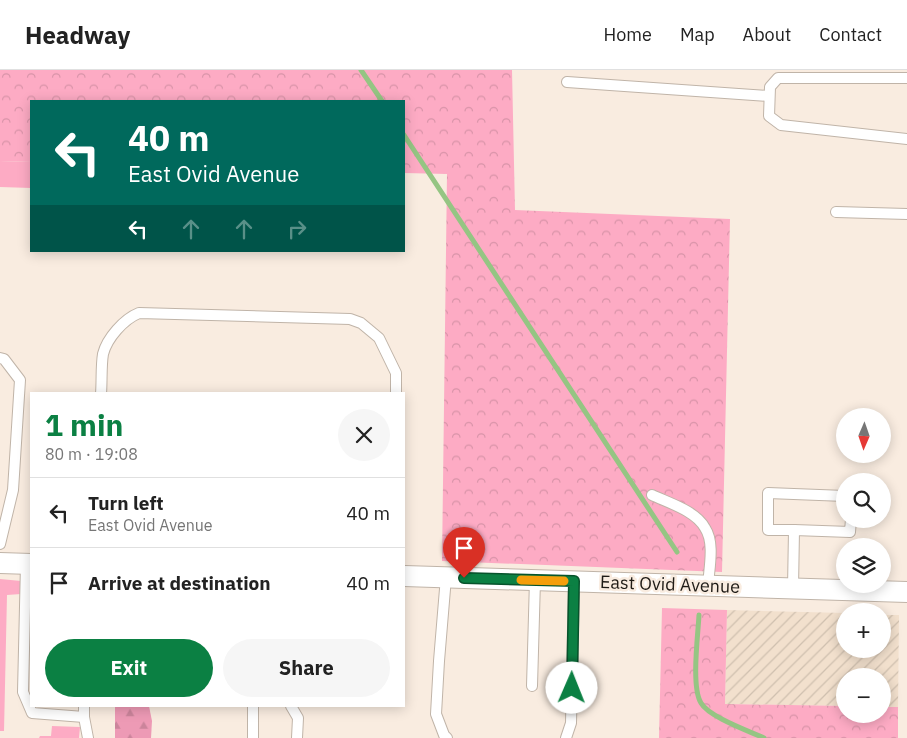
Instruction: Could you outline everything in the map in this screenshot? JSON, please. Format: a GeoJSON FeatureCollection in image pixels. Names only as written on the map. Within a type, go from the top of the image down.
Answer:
{"type":"FeatureCollection","features":[{"type":"Feature","properties":{"kind":"street"},"geometry":{"type":"LineString","coordinates":[[0,563],[28,564]]}},
{"type":"Feature","properties":{"kind":"street","name":"East Ovid Avenue"},"geometry":{"type":"LineString","coordinates":[[405,576],[907,592]]}},
{"type":"Feature","properties":{"kind":"lane"},"geometry":{"type":"LineString","coordinates":[[907,78],[778,78],[770,87],[769,96],[769,116],[781,125],[907,139]]}},
{"type":"Feature","properties":{"kind":"lane"},"geometry":{"type":"LineString","coordinates":[[567,82],[769,96]]}},
{"type":"Feature","properties":{"kind":"lane"},"geometry":{"type":"LineString","coordinates":[[836,212],[907,214]]}},
{"type":"Feature","properties":{"kind":"lane"},"geometry":{"type":"LineString","coordinates":[[101,392],[104,352],[117,328],[130,316],[139,313],[350,319],[361,323],[379,338],[396,373],[396,392]]}},
{"type":"Feature","properties":{"kind":"lane"},"geometry":{"type":"LineString","coordinates":[[0,358],[4,359],[20,380],[13,490],[0,544]]}},
{"type":"Feature","properties":{"kind":"lane"},"geometry":{"type":"LineString","coordinates":[[836,496],[768,493],[768,530],[850,532],[850,528]]}},
{"type":"Feature","properties":{"kind":"lane"},"geometry":{"type":"LineString","coordinates":[[652,495],[693,515],[705,528],[710,544],[708,586]]}},
{"type":"Feature","properties":{"kind":"lane"},"geometry":{"type":"LineString","coordinates":[[793,588],[794,530]]}},
{"type":"Feature","properties":{"kind":"lane"},"geometry":{"type":"LineString","coordinates":[[28,564],[23,692],[32,713],[84,712],[88,738]]}},
{"type":"Feature","properties":{"kind":"lane"},"geometry":{"type":"LineString","coordinates":[[446,577],[436,714],[447,738]]}},
{"type":"Feature","properties":{"kind":"lane"},"geometry":{"type":"LineString","coordinates":[[532,686],[535,580]]}},
{"type":"Feature","properties":{"kind":"lane"},"geometry":{"type":"LineString","coordinates":[[566,738],[571,723],[574,581]]}},
{"type":"Feature","properties":{"kind":"lane"},"geometry":{"type":"LineString","coordinates":[[253,707],[253,738]]}},
{"type":"Feature","properties":{"kind":"lane"},"geometry":{"type":"LineString","coordinates":[[292,707],[298,718],[297,738]]}},
{"type":"Feature","properties":{"kind":"shaded area"},"geometry":{"type":"Polygon","coordinates":[[[727,610],[836,613],[836,658],[891,658],[891,615],[899,615],[898,707],[891,707],[891,668],[836,668],[836,706],[725,704],[727,610]]]}},
{"type":"Feature","properties":{"kind":"green space"},"geometry":{"type":"Polygon","coordinates":[[[0,70],[512,70],[515,210],[730,219],[722,572],[442,561],[447,174],[405,173],[405,100],[30,100],[30,162],[0,161],[0,70]]]}},
{"type":"Feature","properties":{"kind":"green space"},"geometry":{"type":"Polygon","coordinates":[[[0,161],[30,162],[30,188],[0,187],[0,161]]]}},
{"type":"Feature","properties":{"kind":"green space"},"geometry":{"type":"Polygon","coordinates":[[[0,579],[21,581],[21,594],[7,595],[4,731],[0,731],[0,579]]]}},
{"type":"Feature","properties":{"kind":"green space"},"geometry":{"type":"Polygon","coordinates":[[[662,608],[727,610],[725,704],[836,706],[836,723],[891,723],[891,707],[898,707],[898,738],[659,738],[662,608]]]}},
{"type":"Feature","properties":{"kind":"green space"},"geometry":{"type":"Polygon","coordinates":[[[115,707],[149,707],[152,721],[151,738],[115,738],[115,707]]]}},
{"type":"Feature","properties":{"kind":"green space"},"geometry":{"type":"Polygon","coordinates":[[[52,726],[80,727],[79,738],[39,738],[40,736],[51,736],[52,726]]]}},
{"type":"Feature","properties":{"kind":"waterway"},"geometry":{"type":"LineString","coordinates":[[361,70],[381,100]]}},
{"type":"Feature","properties":{"kind":"waterway"},"geometry":{"type":"LineString","coordinates":[[405,137],[677,552]]}},
{"type":"Feature","properties":{"kind":"waterway"},"geometry":{"type":"LineString","coordinates":[[699,615],[696,685],[701,703],[720,718],[764,738]]}},
{"type":"Feature","properties":{"kind":"slow traffic"},"geometry":{"type":"LineString","coordinates":[[521,580],[564,581]]}},
{"type":"Feature","properties":{"kind":"route"},"geometry":{"type":"LineString","coordinates":[[464,578],[574,581],[572,688]]}}]}
